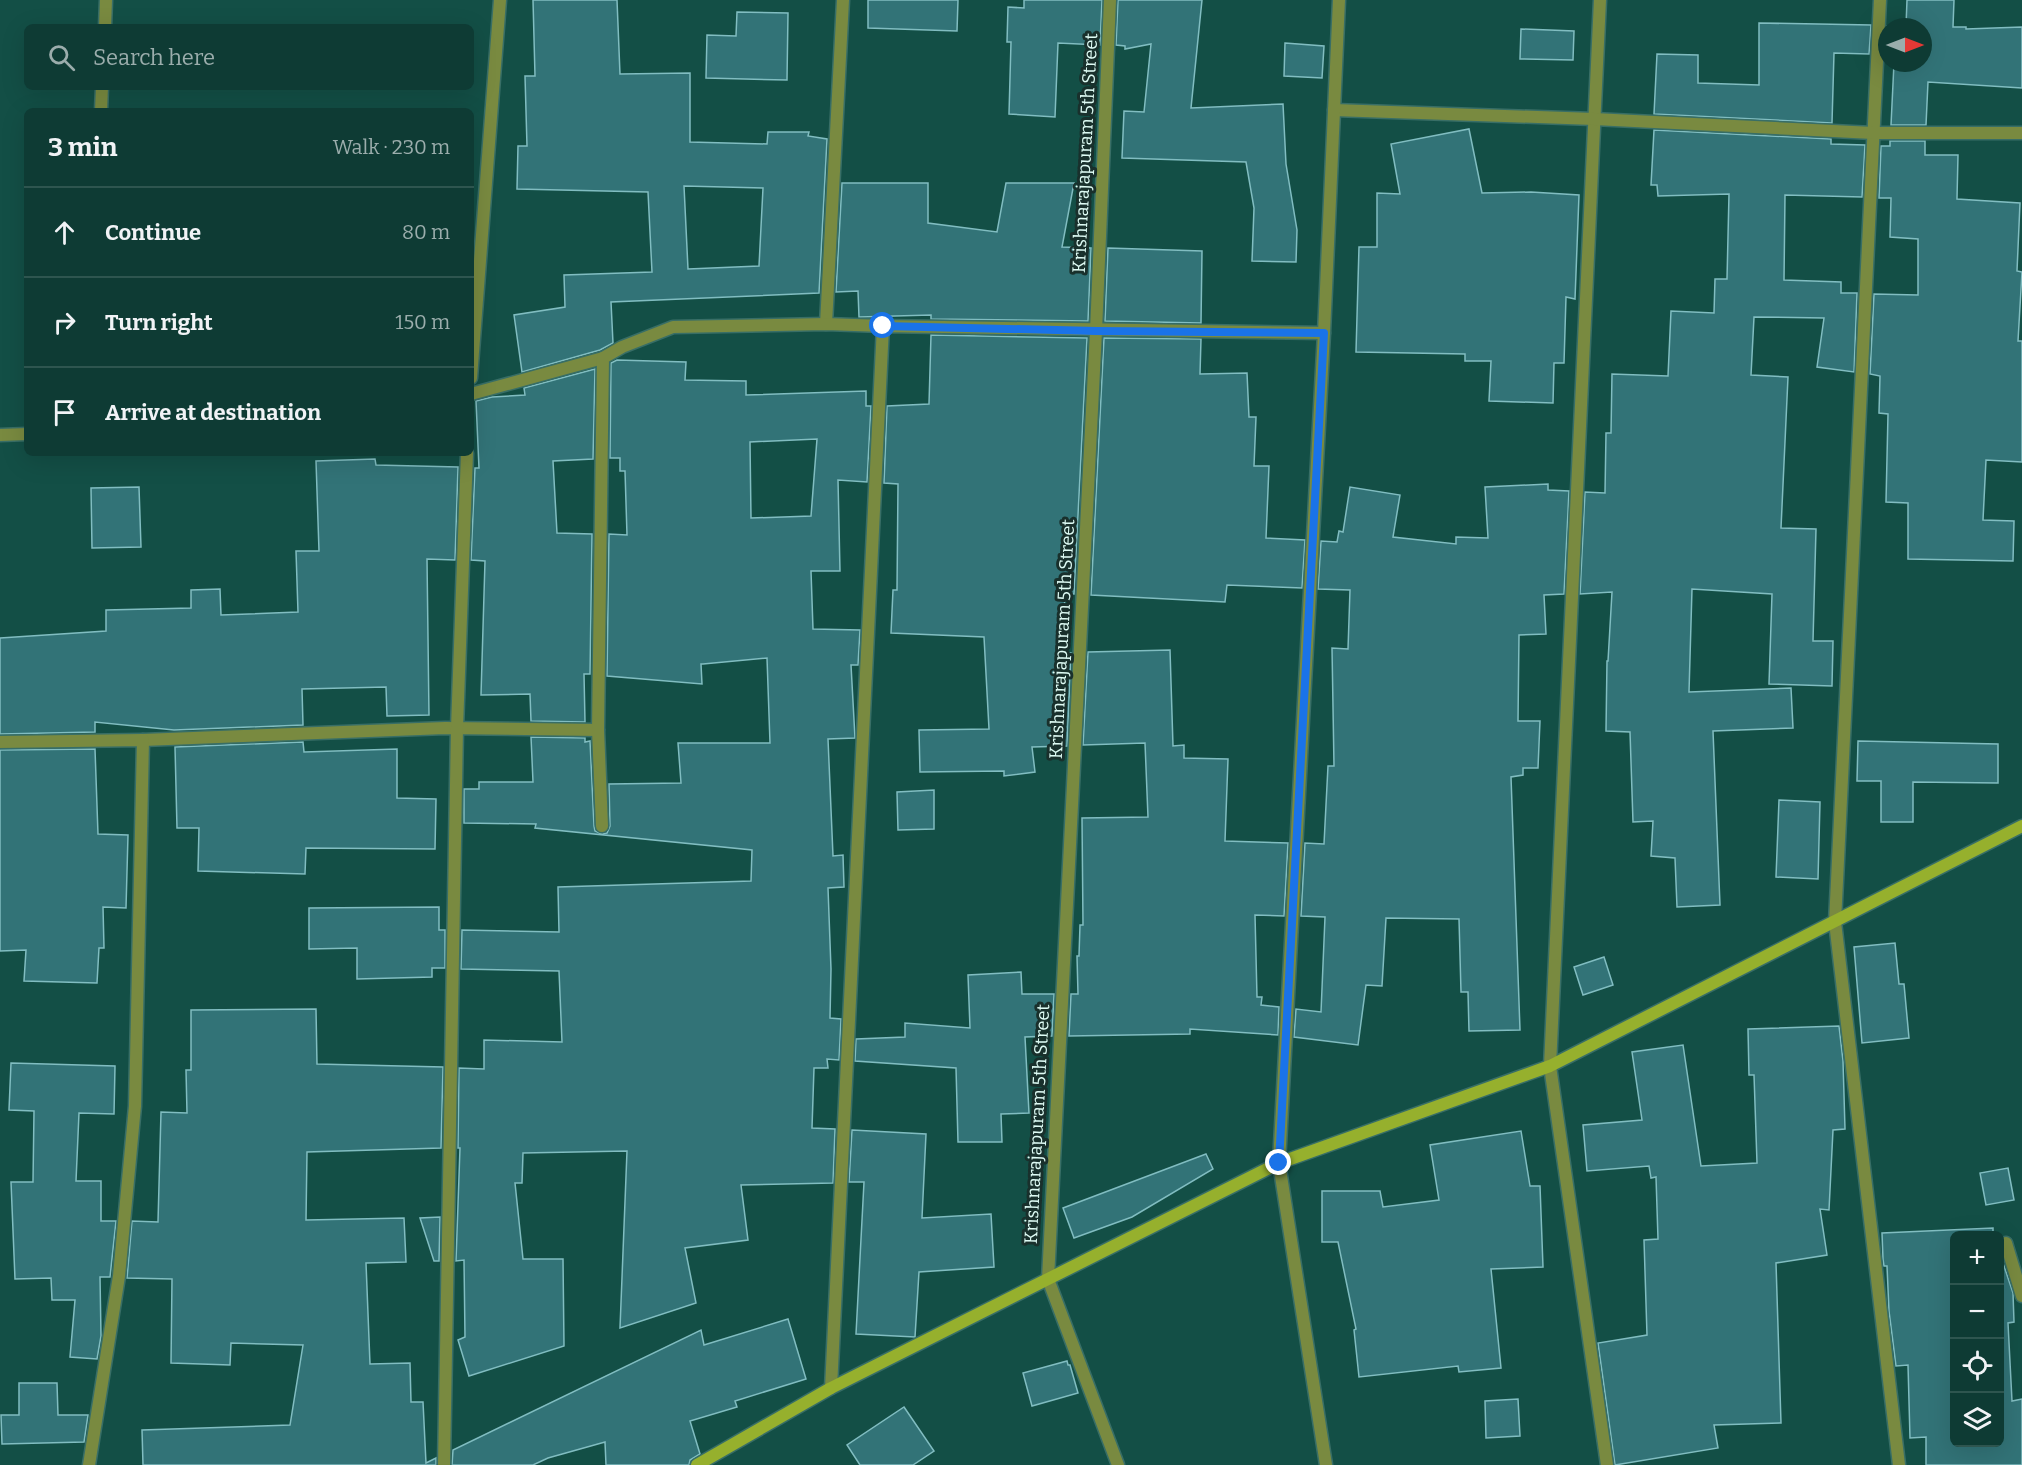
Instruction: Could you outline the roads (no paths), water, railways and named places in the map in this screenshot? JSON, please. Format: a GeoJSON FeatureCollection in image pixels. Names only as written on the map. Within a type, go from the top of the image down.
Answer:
{"type":"FeatureCollection","features":[{"type":"Feature","properties":{"kind":"main road"},"geometry":{"type":"LineString","coordinates":[[697,1465],[831,1388],[1279,1163],[1550,1066],[2022,826]]}},
{"type":"Feature","properties":{"kind":"street"},"geometry":{"type":"LineString","coordinates":[[105,24],[106,0]]}},
{"type":"Feature","properties":{"kind":"street"},"geometry":{"type":"LineString","coordinates":[[474,339],[500,0]]}},
{"type":"Feature","properties":{"kind":"street"},"geometry":{"type":"LineString","coordinates":[[826,324],[843,0]]}},
{"type":"Feature","properties":{"kind":"street","name":"Krishnarajapuram 5th Street"},"geometry":{"type":"LineString","coordinates":[[1047,1279],[1096,331],[1110,0]]}},
{"type":"Feature","properties":{"kind":"street"},"geometry":{"type":"LineString","coordinates":[[1326,1465],[1279,1163],[1324,333],[1339,0]]}},
{"type":"Feature","properties":{"kind":"street"},"geometry":{"type":"LineString","coordinates":[[1600,0],[1550,1066],[1607,1465]]}},
{"type":"Feature","properties":{"kind":"street"},"geometry":{"type":"LineString","coordinates":[[1880,0],[1834,922],[1899,1465]]}},
{"type":"Feature","properties":{"kind":"street"},"geometry":{"type":"LineString","coordinates":[[101,108],[102,90]]}},
{"type":"Feature","properties":{"kind":"street"},"geometry":{"type":"LineString","coordinates":[[1334,110],[1594,119],[1873,133],[2022,133]]}},
{"type":"Feature","properties":{"kind":"street"},"geometry":{"type":"LineString","coordinates":[[474,393],[603,358],[621,347],[673,327],[826,324],[1096,331],[1324,333]]}},
{"type":"Feature","properties":{"kind":"street"},"geometry":{"type":"LineString","coordinates":[[831,1388],[883,326]]}},
{"type":"Feature","properties":{"kind":"street"},"geometry":{"type":"LineString","coordinates":[[602,826],[598,730],[603,358]]}},
{"type":"Feature","properties":{"kind":"street"},"geometry":{"type":"LineString","coordinates":[[0,435],[24,434]]}},
{"type":"Feature","properties":{"kind":"street"},"geometry":{"type":"LineString","coordinates":[[444,1465],[457,728],[467,456]]}},
{"type":"Feature","properties":{"kind":"street"},"geometry":{"type":"LineString","coordinates":[[0,742],[143,740],[457,728],[598,730]]}},
{"type":"Feature","properties":{"kind":"street"},"geometry":{"type":"LineString","coordinates":[[89,1465],[119,1276],[135,1106],[143,740]]}},
{"type":"Feature","properties":{"kind":"street"},"geometry":{"type":"LineString","coordinates":[[2006,1243],[2022,1296]]}},
{"type":"Feature","properties":{"kind":"street"},"geometry":{"type":"LineString","coordinates":[[1047,1279],[1118,1465]]}}]}
